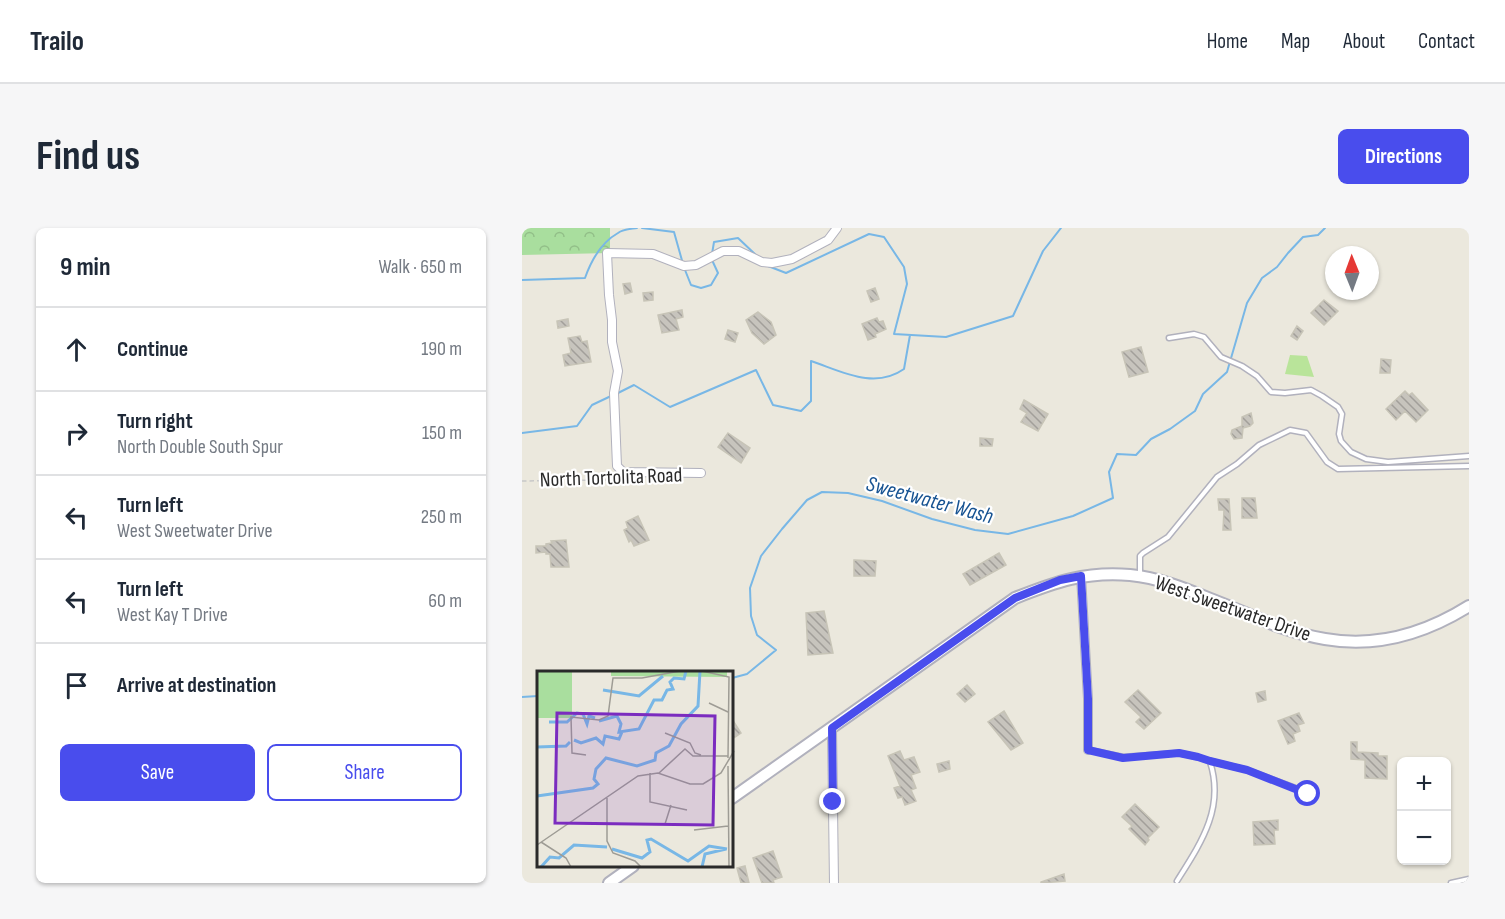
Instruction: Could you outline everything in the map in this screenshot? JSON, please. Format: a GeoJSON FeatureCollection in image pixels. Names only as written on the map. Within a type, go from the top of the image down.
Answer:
{"type":"FeatureCollection","features":[{"type":"Feature","properties":{"kind":"street"},"geometry":{"type":"LineString","coordinates":[[623,472],[617,466],[615,458],[614,393],[618,371],[612,342],[607,252],[653,254],[684,266],[696,266],[723,251],[739,251],[762,262],[772,263],[792,259],[828,240],[837,228]]}},
{"type":"Feature","properties":{"kind":"street","name":"North Tortolita Road"},"geometry":{"type":"LineString","coordinates":[[623,472],[701,473]]}},
{"type":"Feature","properties":{"kind":"street","name":"West Sweetwater Drive"},"geometry":{"type":"LineString","coordinates":[[734,797],[1015,598],[1060,580],[1081,576],[1130,575],[1167,582],[1285,628],[1325,639],[1364,642],[1404,636],[1444,622],[1469,606]]}},
{"type":"Feature","properties":{"kind":"street"},"geometry":{"type":"LineString","coordinates":[[1081,576],[1088,699],[1088,750]]}},
{"type":"Feature","properties":{"kind":"street"},"geometry":{"type":"LineString","coordinates":[[832,728],[834,883]]}},
{"type":"Feature","properties":{"kind":"street"},"geometry":{"type":"LineString","coordinates":[[609,883],[632,868]]}},
{"type":"Feature","properties":{"kind":"lane"},"geometry":{"type":"LineString","coordinates":[[1169,339],[1194,334],[1204,337],[1221,357],[1249,371],[1270,392],[1311,390],[1322,396],[1338,407],[1342,414],[1339,434],[1341,441],[1351,452],[1366,459],[1388,462],[1469,456]]}},
{"type":"Feature","properties":{"kind":"lane"},"geometry":{"type":"LineString","coordinates":[[1140,577],[1140,556],[1168,537],[1217,477],[1259,445],[1290,430],[1306,433],[1327,462],[1338,469],[1374,470],[1469,466]]}},
{"type":"Feature","properties":{"kind":"lane"},"geometry":{"type":"LineString","coordinates":[[1088,750],[1123,758],[1179,753],[1247,770],[1308,794]]}},
{"type":"Feature","properties":{"kind":"lane"},"geometry":{"type":"LineString","coordinates":[[1177,881],[1210,822],[1214,804],[1215,778],[1210,761]]}},
{"type":"Feature","properties":{"kind":"lane"},"geometry":{"type":"LineString","coordinates":[[1451,883],[1469,879]]}},
{"type":"Feature","properties":{"kind":"path","name":"North Tortolita Road"},"geometry":{"type":"LineString","coordinates":[[522,481],[611,480],[623,472]]}},
{"type":"Feature","properties":{"kind":"green space"},"geometry":{"type":"Polygon","coordinates":[[[522,228],[610,228],[610,253],[522,255],[522,228]]]}},
{"type":"Feature","properties":{"kind":"green space"},"geometry":{"type":"Polygon","coordinates":[[[1290,355],[1307,356],[1314,377],[1285,374],[1290,355]]]}},
{"type":"Feature","properties":{"kind":"building"},"geometry":{"type":"Polygon","coordinates":[[[630,283],[632,292],[625,294],[623,284],[630,283]]]}},
{"type":"Feature","properties":{"kind":"building"},"geometry":{"type":"Polygon","coordinates":[[[875,288],[879,299],[871,302],[867,291],[875,288]]]}},
{"type":"Feature","properties":{"kind":"building"},"geometry":{"type":"Polygon","coordinates":[[[653,292],[653,300],[644,301],[643,293],[653,292]]]}},
{"type":"Feature","properties":{"kind":"building"},"geometry":{"type":"Polygon","coordinates":[[[1324,300],[1338,311],[1324,325],[1311,313],[1324,300]]]}},
{"type":"Feature","properties":{"kind":"building"},"geometry":{"type":"Polygon","coordinates":[[[682,310],[683,317],[676,319],[679,330],[662,333],[658,315],[682,310]]]}},
{"type":"Feature","properties":{"kind":"building"},"geometry":{"type":"Polygon","coordinates":[[[758,312],[771,322],[776,335],[764,344],[752,333],[746,320],[758,312]]]}},
{"type":"Feature","properties":{"kind":"building"},"geometry":{"type":"Polygon","coordinates":[[[877,318],[879,322],[883,321],[886,329],[868,340],[862,324],[877,318]]]}},
{"type":"Feature","properties":{"kind":"building"},"geometry":{"type":"Polygon","coordinates":[[[568,319],[569,326],[558,328],[557,321],[568,319]]]}},
{"type":"Feature","properties":{"kind":"building"},"geometry":{"type":"Polygon","coordinates":[[[1297,326],[1303,331],[1297,340],[1291,336],[1297,326]]]}},
{"type":"Feature","properties":{"kind":"building"},"geometry":{"type":"Polygon","coordinates":[[[728,330],[738,333],[735,342],[725,339],[728,330]]]}},
{"type":"Feature","properties":{"kind":"building"},"geometry":{"type":"Polygon","coordinates":[[[580,336],[582,342],[587,341],[591,362],[565,366],[563,355],[571,353],[568,338],[580,336]]]}},
{"type":"Feature","properties":{"kind":"building"},"geometry":{"type":"Polygon","coordinates":[[[1141,347],[1148,372],[1129,377],[1122,352],[1141,347]]]}},
{"type":"Feature","properties":{"kind":"building"},"geometry":{"type":"Polygon","coordinates":[[[1381,359],[1391,360],[1390,373],[1380,373],[1381,359]]]}},
{"type":"Feature","properties":{"kind":"building"},"geometry":{"type":"Polygon","coordinates":[[[1405,391],[1409,395],[1412,393],[1428,410],[1416,422],[1405,411],[1396,420],[1386,409],[1405,391]]]}},
{"type":"Feature","properties":{"kind":"building"},"geometry":{"type":"Polygon","coordinates":[[[1024,400],[1048,414],[1038,431],[1021,422],[1027,413],[1020,409],[1024,400]]]}},
{"type":"Feature","properties":{"kind":"building"},"geometry":{"type":"Polygon","coordinates":[[[1251,413],[1253,423],[1243,428],[1242,438],[1234,439],[1231,434],[1232,430],[1242,426],[1242,417],[1251,413]]]}},
{"type":"Feature","properties":{"kind":"building"},"geometry":{"type":"Polygon","coordinates":[[[728,433],[750,448],[741,463],[718,447],[728,433]]]}},
{"type":"Feature","properties":{"kind":"building"},"geometry":{"type":"Polygon","coordinates":[[[980,438],[993,439],[992,446],[980,446],[980,438]]]}},
{"type":"Feature","properties":{"kind":"building"},"geometry":{"type":"Polygon","coordinates":[[[1242,498],[1255,498],[1257,518],[1242,518],[1242,498]]]}},
{"type":"Feature","properties":{"kind":"building"},"geometry":{"type":"Polygon","coordinates":[[[1218,499],[1229,499],[1231,530],[1223,530],[1224,510],[1219,510],[1218,499]]]}},
{"type":"Feature","properties":{"kind":"building"},"geometry":{"type":"Polygon","coordinates":[[[638,516],[649,540],[634,546],[631,540],[629,542],[624,530],[628,528],[626,522],[638,516]]]}},
{"type":"Feature","properties":{"kind":"building"},"geometry":{"type":"Polygon","coordinates":[[[566,540],[569,567],[551,567],[550,554],[536,553],[536,546],[546,546],[552,543],[551,541],[566,540]]]}},
{"type":"Feature","properties":{"kind":"building"},"geometry":{"type":"Polygon","coordinates":[[[999,553],[1006,565],[970,585],[963,574],[999,553]]]}},
{"type":"Feature","properties":{"kind":"building"},"geometry":{"type":"Polygon","coordinates":[[[854,560],[876,561],[875,576],[854,576],[854,560]]]}},
{"type":"Feature","properties":{"kind":"building"},"geometry":{"type":"Polygon","coordinates":[[[824,611],[833,653],[808,655],[806,613],[824,611]]]}},
{"type":"Feature","properties":{"kind":"building"},"geometry":{"type":"Polygon","coordinates":[[[967,685],[975,694],[965,702],[957,694],[967,685]]]}},
{"type":"Feature","properties":{"kind":"building"},"geometry":{"type":"Polygon","coordinates":[[[1138,690],[1161,713],[1144,729],[1136,722],[1141,717],[1125,702],[1138,690]]]}},
{"type":"Feature","properties":{"kind":"building"},"geometry":{"type":"Polygon","coordinates":[[[1265,691],[1266,700],[1258,702],[1256,693],[1265,691]]]}},
{"type":"Feature","properties":{"kind":"building"},"geometry":{"type":"Polygon","coordinates":[[[1004,711],[1023,743],[1011,750],[988,722],[1004,711]]]}},
{"type":"Feature","properties":{"kind":"building"},"geometry":{"type":"Polygon","coordinates":[[[1299,713],[1304,723],[1298,725],[1300,731],[1293,734],[1295,741],[1288,744],[1278,721],[1299,713]]]}},
{"type":"Feature","properties":{"kind":"building"},"geometry":{"type":"Polygon","coordinates":[[[734,722],[741,733],[734,738],[734,722]]]}},
{"type":"Feature","properties":{"kind":"building"},"geometry":{"type":"Polygon","coordinates":[[[1351,742],[1357,742],[1357,752],[1387,756],[1387,779],[1365,778],[1365,760],[1351,759],[1351,742]]]}},
{"type":"Feature","properties":{"kind":"building"},"geometry":{"type":"Polygon","coordinates":[[[900,751],[904,760],[914,757],[920,772],[911,775],[916,788],[911,790],[916,801],[905,805],[902,797],[898,798],[894,788],[900,786],[888,756],[900,751]]]}},
{"type":"Feature","properties":{"kind":"building"},"geometry":{"type":"Polygon","coordinates":[[[949,761],[950,769],[939,772],[937,764],[949,761]]]}},
{"type":"Feature","properties":{"kind":"building"},"geometry":{"type":"Polygon","coordinates":[[[1135,804],[1159,827],[1148,838],[1145,845],[1129,829],[1132,826],[1122,817],[1135,804]]]}},
{"type":"Feature","properties":{"kind":"building"},"geometry":{"type":"Polygon","coordinates":[[[1278,820],[1278,830],[1274,830],[1275,844],[1254,845],[1253,822],[1278,820]]]}},
{"type":"Feature","properties":{"kind":"building"},"geometry":{"type":"Polygon","coordinates":[[[773,851],[782,877],[773,880],[774,883],[762,883],[753,858],[773,851]]]}},
{"type":"Feature","properties":{"kind":"building"},"geometry":{"type":"Polygon","coordinates":[[[745,866],[749,883],[741,883],[737,868],[745,866]]]}},
{"type":"Feature","properties":{"kind":"building"},"geometry":{"type":"Polygon","coordinates":[[[1064,874],[1065,881],[1041,883],[1041,882],[1064,874]]]}},
{"type":"Feature","properties":{"kind":"waterway"},"geometry":{"type":"LineString","coordinates":[[522,280],[585,278],[594,259],[607,241],[622,231],[637,228]]}},
{"type":"Feature","properties":{"kind":"waterway"},"geometry":{"type":"LineString","coordinates":[[642,228],[674,232],[683,264]]}},
{"type":"Feature","properties":{"kind":"waterway"},"geometry":{"type":"LineString","coordinates":[[768,266],[786,273],[869,234],[884,237],[904,267],[907,284],[894,334],[946,337],[1013,316],[1043,251],[1061,228]]}},
{"type":"Feature","properties":{"kind":"waterway","name":"Sweetwater Wash"},"geometry":{"type":"LineString","coordinates":[[734,677],[747,674],[776,650],[757,635],[751,616],[750,588],[761,556],[807,500],[822,492],[848,493],[882,501],[932,519],[975,530],[1008,534],[1073,516],[1113,498],[1109,472],[1117,454],[1136,455],[1151,439],[1195,411],[1203,394],[1227,372],[1247,303],[1262,278],[1277,267],[1303,237],[1318,235],[1325,228]]}},
{"type":"Feature","properties":{"kind":"waterway"},"geometry":{"type":"LineString","coordinates":[[712,254],[714,242],[738,238],[757,256]]}},
{"type":"Feature","properties":{"kind":"waterway"},"geometry":{"type":"LineString","coordinates":[[685,270],[691,285],[701,288],[711,285],[718,273],[712,260]]}},
{"type":"Feature","properties":{"kind":"waterway"},"geometry":{"type":"LineString","coordinates":[[616,394],[634,385],[670,407],[756,370],[773,405],[801,411],[811,401],[811,361],[858,377],[881,378],[893,375],[904,369],[910,335]]}},
{"type":"Feature","properties":{"kind":"waterway"},"geometry":{"type":"LineString","coordinates":[[522,433],[577,426],[592,405],[611,396]]}},
{"type":"Feature","properties":{"kind":"waterway","name":"Sweetwater Wash"},"geometry":{"type":"LineString","coordinates":[[522,697],[537,696]]}},
{"type":"Feature","properties":{"kind":"route"},"geometry":{"type":"LineString","coordinates":[[833,802],[832,728],[1015,598],[1060,580],[1081,576],[1088,699],[1088,750],[1123,758],[1179,753],[1247,770],[1308,794]]}}]}
